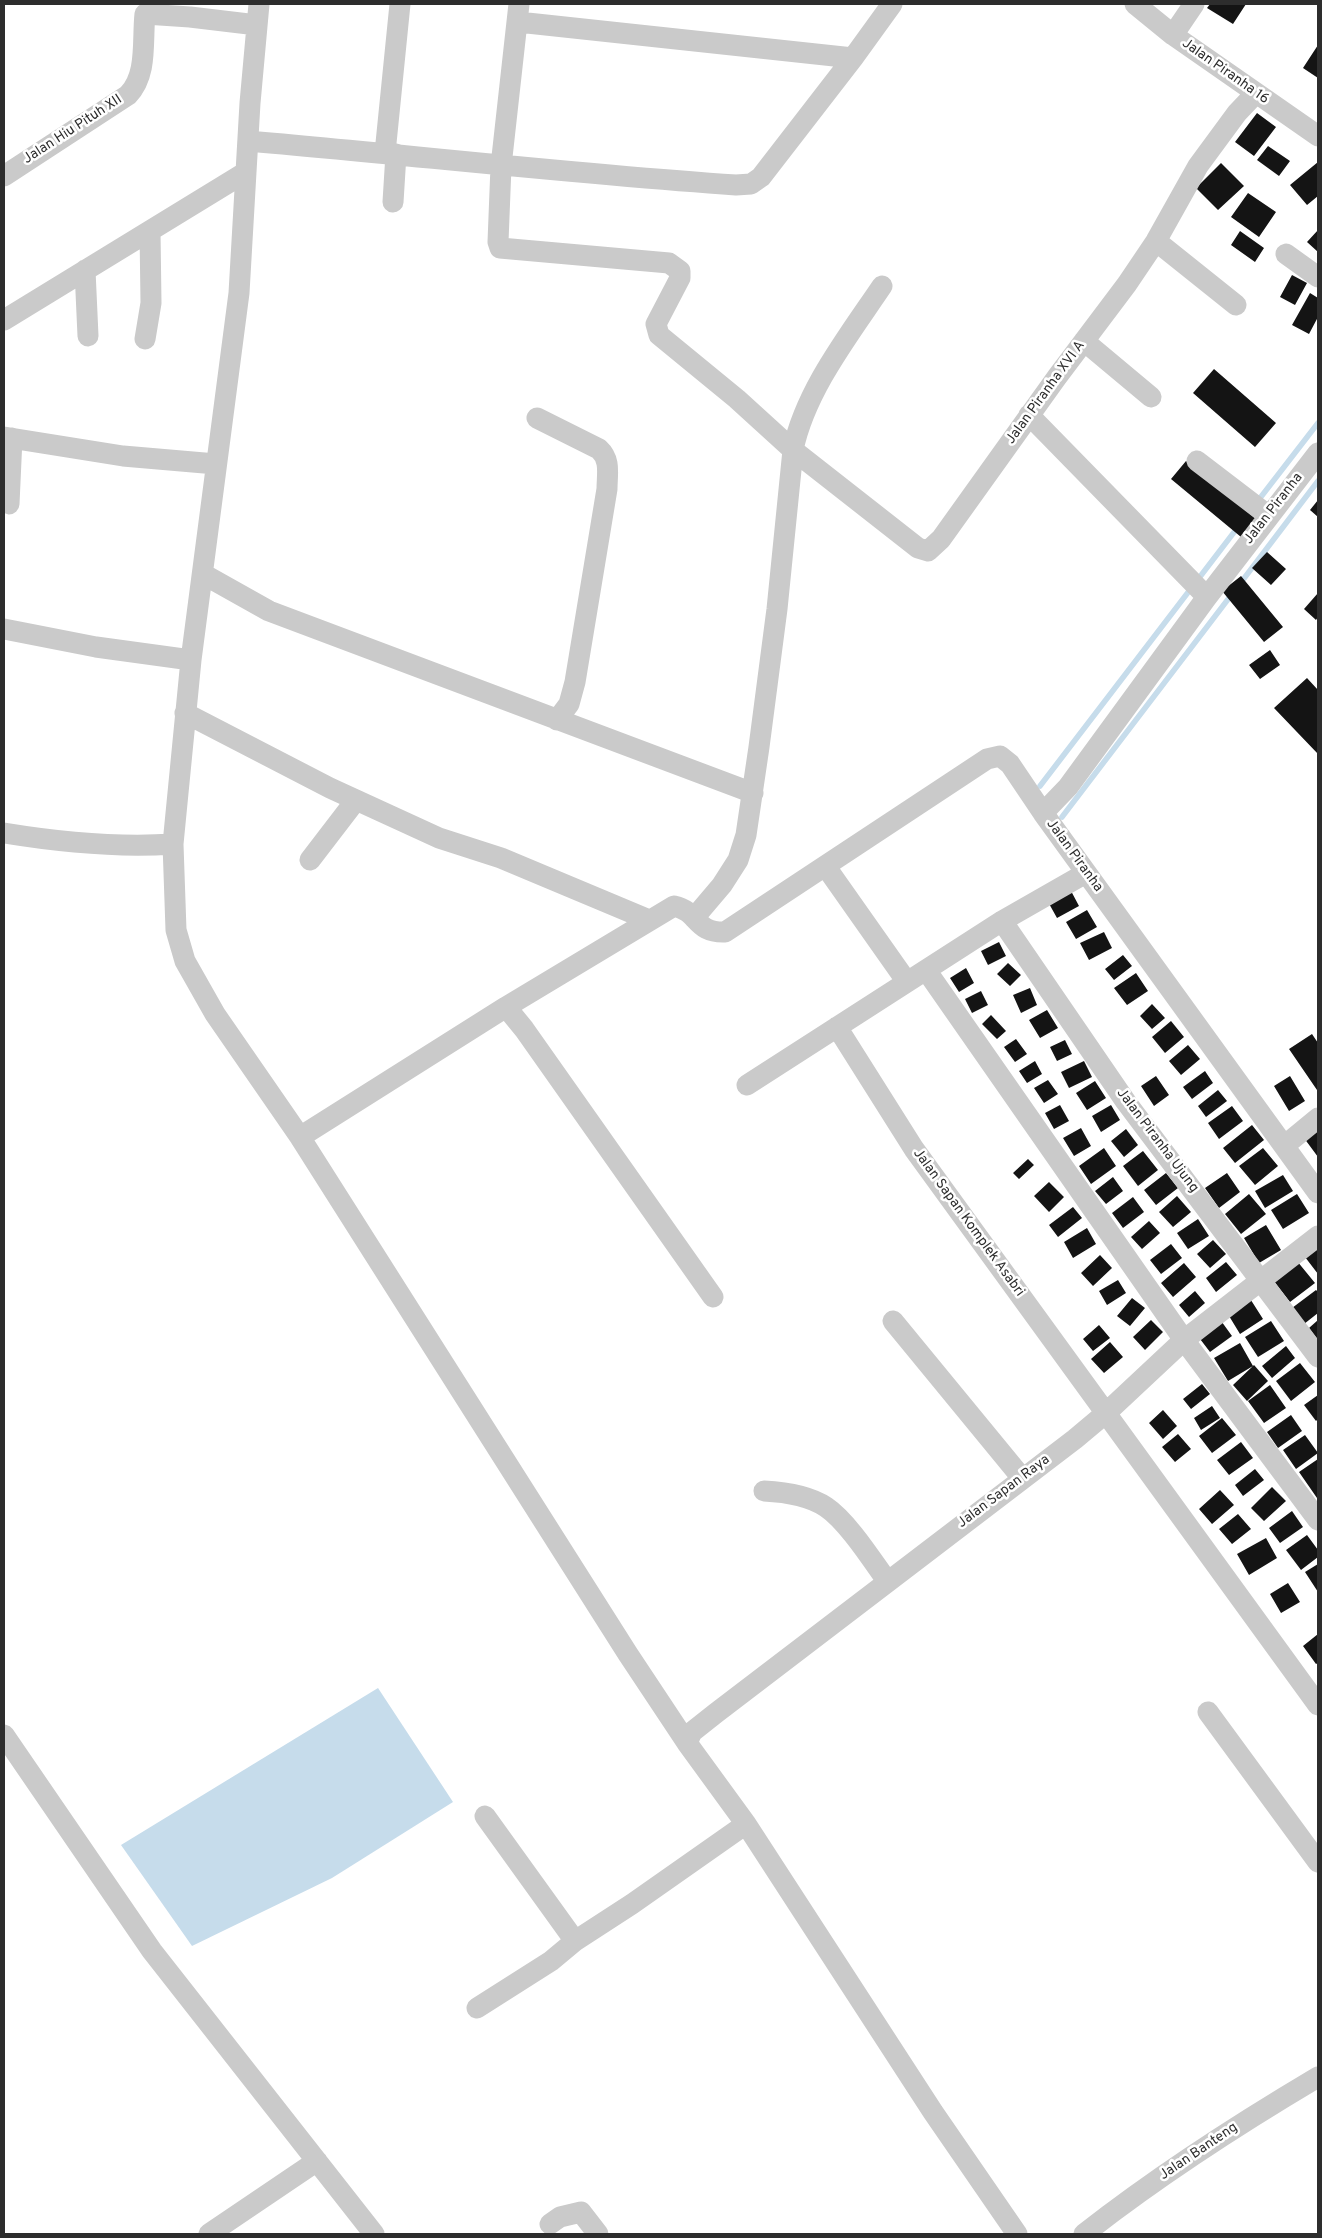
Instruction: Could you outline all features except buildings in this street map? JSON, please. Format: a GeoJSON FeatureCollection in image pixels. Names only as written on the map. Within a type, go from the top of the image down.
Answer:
{"type":"FeatureCollection","features":[{"type":"Feature","properties":{"kind":"street"},"geometry":{"type":"LineString","coordinates":[[258,4],[239,293],[191,660],[173,844],[176,930],[185,961],[215,1014],[300,1136],[628,1654],[687,1743],[746,1824],[933,2112],[1017,2234]]}},
{"type":"Feature","properties":{"kind":"street"},"geometry":{"type":"LineString","coordinates":[[393,202],[390,153],[400,4]]}},
{"type":"Feature","properties":{"kind":"street"},"geometry":{"type":"LineString","coordinates":[[248,141],[390,153],[610,176],[736,185],[751,184],[761,177],[853,58],[892,4]]}},
{"type":"Feature","properties":{"kind":"street","name":"Jalan Piranha 16"},"geometry":{"type":"LineString","coordinates":[[1135,4],[1173,35],[1318,136]]}},
{"type":"Feature","properties":{"kind":"street"},"geometry":{"type":"LineString","coordinates":[[1173,35],[1194,4]]}},
{"type":"Feature","properties":{"kind":"street","name":"Jalan Hiu Pituh XII"},"geometry":{"type":"LineString","coordinates":[[4,176],[128,95],[134,88],[140,78],[146,9],[257,25]]}},
{"type":"Feature","properties":{"kind":"street"},"geometry":{"type":"LineString","coordinates":[[793,450],[737,399],[659,335],[656,324],[680,278],[680,271],[675,266],[669,263],[500,248],[498,242],[502,166],[519,13],[853,58]]}},
{"type":"Feature","properties":{"kind":"street","name":"Jalan Piranha XVI A"},"geometry":{"type":"LineString","coordinates":[[793,450],[918,548],[928,551],[941,539],[1029,415],[1127,284],[1156,241],[1198,166],[1237,113],[1256,93]]}},
{"type":"Feature","properties":{"kind":"street"},"geometry":{"type":"LineString","coordinates":[[4,320],[246,172]]}},
{"type":"Feature","properties":{"kind":"street"},"geometry":{"type":"LineString","coordinates":[[145,339],[151,303],[150,230]]}},
{"type":"Feature","properties":{"kind":"street"},"geometry":{"type":"LineString","coordinates":[[1156,241],[1236,305]]}},
{"type":"Feature","properties":{"kind":"street"},"geometry":{"type":"LineString","coordinates":[[1286,254],[1318,277]]}},
{"type":"Feature","properties":{"kind":"street"},"geometry":{"type":"LineString","coordinates":[[86,270],[88,336]]}},
{"type":"Feature","properties":{"kind":"street"},"geometry":{"type":"LineString","coordinates":[[694,918],[722,885],[738,860],[746,836],[776,609],[793,450],[798,427],[839,350],[882,286]]}},
{"type":"Feature","properties":{"kind":"street"},"geometry":{"type":"LineString","coordinates":[[1084,341],[1152,397]]}},
{"type":"Feature","properties":{"kind":"street"},"geometry":{"type":"LineString","coordinates":[[1029,415],[1207,597]]}},
{"type":"Feature","properties":{"kind":"street"},"geometry":{"type":"LineString","coordinates":[[537,418],[599,449],[605,455],[607,463],[607,488],[574,682],[569,704],[557,720]]}},
{"type":"Feature","properties":{"kind":"street"},"geometry":{"type":"LineString","coordinates":[[9,504],[8,437],[123,456],[216,464]]}},
{"type":"Feature","properties":{"kind":"street","name":"Jalan Piranha"},"geometry":{"type":"LineString","coordinates":[[1318,453],[1207,597],[1068,787],[1043,814],[1318,1193]]}},
{"type":"Feature","properties":{"kind":"street"},"geometry":{"type":"LineString","coordinates":[[1197,461],[1269,516]]}},
{"type":"Feature","properties":{"kind":"street"},"geometry":{"type":"LineString","coordinates":[[203,574],[269,611],[753,793]]}},
{"type":"Feature","properties":{"kind":"street"},"geometry":{"type":"LineString","coordinates":[[4,629],[96,647],[191,660]]}},
{"type":"Feature","properties":{"kind":"street"},"geometry":{"type":"LineString","coordinates":[[185,713],[356,800],[439,838],[501,858],[649,920]]}},
{"type":"Feature","properties":{"kind":"street"},"geometry":{"type":"LineString","coordinates":[[300,1136],[506,1007],[674,906],[685,909],[711,932],[725,932],[987,759],[1000,756],[1010,764],[1043,814]]}},
{"type":"Feature","properties":{"kind":"street"},"geometry":{"type":"LineString","coordinates":[[310,860],[356,800]]}},
{"type":"Feature","properties":{"kind":"street"},"geometry":{"type":"LineString","coordinates":[[4,833],[48,840],[102,844],[144,846],[173,844]]}},
{"type":"Feature","properties":{"kind":"street"},"geometry":{"type":"LineString","coordinates":[[826,867],[907,982]]}},
{"type":"Feature","properties":{"kind":"street"},"geometry":{"type":"LineString","coordinates":[[747,1085],[1002,921],[1086,872]]}},
{"type":"Feature","properties":{"kind":"street","name":"Jalan Piranha Ujung"},"geometry":{"type":"LineString","coordinates":[[1002,921],[1126,1102],[1318,1357]]}},
{"type":"Feature","properties":{"kind":"street"},"geometry":{"type":"LineString","coordinates":[[926,970],[1184,1340],[1318,1520]]}},
{"type":"Feature","properties":{"kind":"street"},"geometry":{"type":"LineString","coordinates":[[506,1007],[524,1029],[713,1297]]}},
{"type":"Feature","properties":{"kind":"street","name":"Jalan Sapan Komplek Asabri"},"geometry":{"type":"LineString","coordinates":[[837,1027],[914,1149],[1318,1705]]}},
{"type":"Feature","properties":{"kind":"street"},"geometry":{"type":"LineString","coordinates":[[1284,1146],[1318,1118]]}},
{"type":"Feature","properties":{"kind":"street","name":"Jalan Sapan Raya"},"geometry":{"type":"LineString","coordinates":[[687,1743],[692,1732],[1106,1413],[1184,1340],[1318,1236]]}},
{"type":"Feature","properties":{"kind":"street"},"geometry":{"type":"LineString","coordinates":[[893,1321],[1022,1478]]}},
{"type":"Feature","properties":{"kind":"street"},"geometry":{"type":"LineString","coordinates":[[764,1491],[783,1492],[827,1507],[851,1532],[888,1581]]}},
{"type":"Feature","properties":{"kind":"street"},"geometry":{"type":"LineString","coordinates":[[1208,1712],[1318,1862]]}},
{"type":"Feature","properties":{"kind":"street"},"geometry":{"type":"LineString","coordinates":[[4,1735],[152,1951],[374,2234]]}},
{"type":"Feature","properties":{"kind":"street"},"geometry":{"type":"LineString","coordinates":[[485,1816],[575,1941]]}},
{"type":"Feature","properties":{"kind":"street"},"geometry":{"type":"LineString","coordinates":[[477,2008],[551,1961],[575,1941],[632,1904],[746,1824]]}},
{"type":"Feature","properties":{"kind":"street","name":"Jalan Banteng"},"geometry":{"type":"LineString","coordinates":[[1084,2234],[1134,2195],[1265,2108],[1318,2077]]}},
{"type":"Feature","properties":{"kind":"street"},"geometry":{"type":"LineString","coordinates":[[209,2234],[318,2161]]}},
{"type":"Feature","properties":{"kind":"street"},"geometry":{"type":"LineString","coordinates":[[550,2224],[560,2217],[582,2212],[598,2234]]}},
{"type":"Feature","properties":{"kind":"water"},"geometry":{"type":"Polygon","coordinates":[[[378,1688],[453,1802],[332,1878],[192,1946],[121,1845],[378,1688]]]}},
{"type":"Feature","properties":{"kind":"waterway"},"geometry":{"type":"LineString","coordinates":[[1257,502],[1318,423]]}},
{"type":"Feature","properties":{"kind":"waterway"},"geometry":{"type":"LineString","coordinates":[[1239,585],[1318,481]]}},
{"type":"Feature","properties":{"kind":"waterway"},"geometry":{"type":"LineString","coordinates":[[1040,786],[1238,527]]}},
{"type":"Feature","properties":{"kind":"waterway"},"geometry":{"type":"LineString","coordinates":[[1062,817],[1232,594]]}}]}
